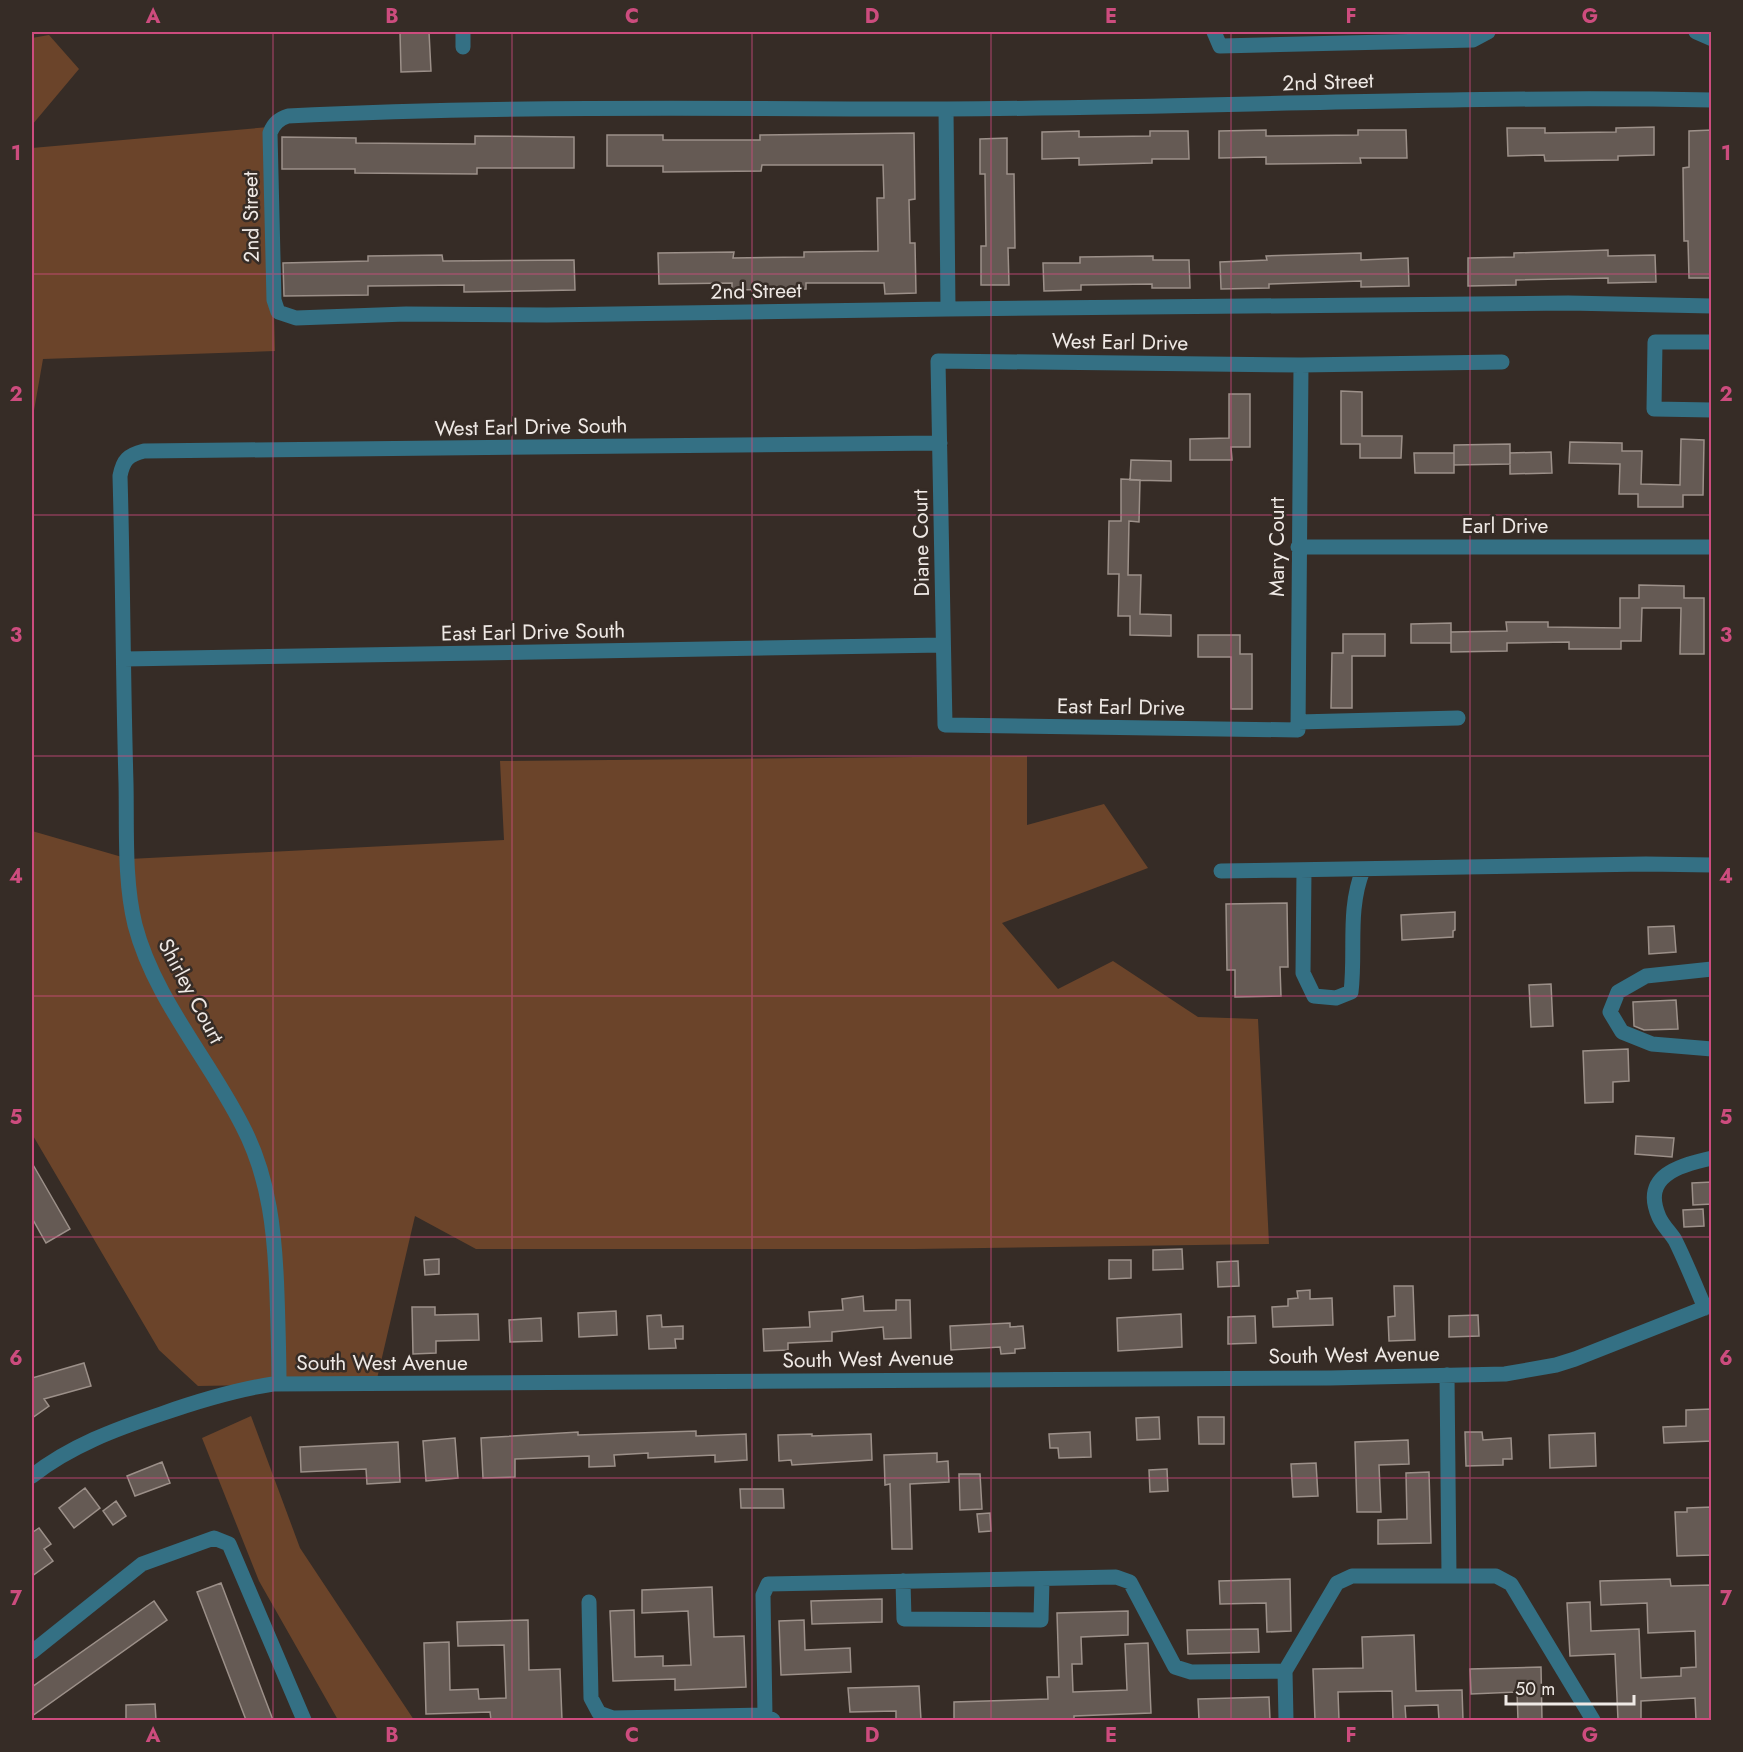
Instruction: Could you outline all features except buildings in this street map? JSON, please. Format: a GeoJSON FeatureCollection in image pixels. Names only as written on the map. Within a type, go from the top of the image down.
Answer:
{"type":"FeatureCollection","features":[{"type":"Feature","properties":{"kind":"street"},"geometry":{"type":"LineString","coordinates":[[463,32],[463,47]]}},
{"type":"Feature","properties":{"kind":"street"},"geometry":{"type":"LineString","coordinates":[[1217,39],[1407,36],[1473,40],[1488,32]]}},
{"type":"Feature","properties":{"kind":"street"},"geometry":{"type":"LineString","coordinates":[[1696,32],[1712,39]]}},
{"type":"Feature","properties":{"kind":"street","name":"2nd Street"},"geometry":{"type":"LineString","coordinates":[[1712,100],[1425,100],[1320,104],[946,109],[574,108],[354,113],[288,116],[280,119],[270,133],[274,300],[278,312],[296,318],[406,314],[546,315],[1568,303],[1712,306]]}},
{"type":"Feature","properties":{"kind":"street"},"geometry":{"type":"LineString","coordinates":[[946,109],[948,309]]}},
{"type":"Feature","properties":{"kind":"street"},"geometry":{"type":"LineString","coordinates":[[1712,342],[1655,342],[1654,409],[1712,410]]}},
{"type":"Feature","properties":{"kind":"street","name":"West Earl Drive"},"geometry":{"type":"LineString","coordinates":[[938,361],[1301,365],[1502,362]]}},
{"type":"Feature","properties":{"kind":"street","name":"Diane Court"},"geometry":{"type":"LineString","coordinates":[[938,361],[945,725]]}},
{"type":"Feature","properties":{"kind":"street","name":"Mary Court"},"geometry":{"type":"LineString","coordinates":[[1298,726],[1301,365]]}},
{"type":"Feature","properties":{"kind":"street","name":"West Earl Drive South"},"geometry":{"type":"LineString","coordinates":[[124,460],[134,453],[144,451],[940,443]]}},
{"type":"Feature","properties":{"kind":"street","name":"Shirley Court"},"geometry":{"type":"LineString","coordinates":[[124,460],[120,476],[129,887],[134,918],[153,972],[243,1125],[265,1180],[276,1259],[279,1384]]}},
{"type":"Feature","properties":{"kind":"street","name":"Earl Drive"},"geometry":{"type":"LineString","coordinates":[[1298,547],[1712,547]]}},
{"type":"Feature","properties":{"kind":"street","name":"East Earl Drive South"},"geometry":{"type":"LineString","coordinates":[[124,659],[943,645]]}},
{"type":"Feature","properties":{"kind":"street","name":"East Earl Drive"},"geometry":{"type":"LineString","coordinates":[[945,725],[1298,726],[1458,718]]}},
{"type":"Feature","properties":{"kind":"street"},"geometry":{"type":"LineString","coordinates":[[1221,871],[1636,864],[1712,865]]}},
{"type":"Feature","properties":{"kind":"street"},"geometry":{"type":"LineString","coordinates":[[1304,870],[1304,973],[1314,996],[1336,998],[1351,992],[1353,979],[1352,924],[1356,886],[1363,870]]}},
{"type":"Feature","properties":{"kind":"street"},"geometry":{"type":"LineString","coordinates":[[1712,969],[1646,976],[1618,992],[1610,1012],[1622,1032],[1652,1044],[1712,1049]]}},
{"type":"Feature","properties":{"kind":"street"},"geometry":{"type":"LineString","coordinates":[[1708,1306],[1674,1239],[1660,1218],[1653,1197],[1658,1181],[1673,1170],[1712,1158]]}},
{"type":"Feature","properties":{"kind":"street","name":"South West Avenue"},"geometry":{"type":"LineString","coordinates":[[32,1476],[46,1465],[81,1445],[117,1429],[203,1400],[244,1389],[279,1384],[1330,1378],[1505,1374],[1556,1365],[1575,1359],[1708,1306]]}},
{"type":"Feature","properties":{"kind":"street"},"geometry":{"type":"LineString","coordinates":[[1447,1375],[1449,1576]]}},
{"type":"Feature","properties":{"kind":"street"},"geometry":{"type":"LineString","coordinates":[[32,1652],[142,1564],[214,1538],[229,1544],[304,1720]]}},
{"type":"Feature","properties":{"kind":"street"},"geometry":{"type":"LineString","coordinates":[[1286,1720],[1285,1671],[1337,1583],[1352,1576],[1496,1576],[1511,1584],[1593,1720]]}},
{"type":"Feature","properties":{"kind":"street"},"geometry":{"type":"LineString","coordinates":[[589,1602],[591,1698],[599,1713],[613,1718],[769,1718],[763,1595],[768,1584],[1116,1577],[1130,1582],[1175,1667],[1191,1672],[1285,1671]]}},
{"type":"Feature","properties":{"kind":"street"},"geometry":{"type":"LineString","coordinates":[[903,1581],[904,1619],[1041,1620],[1042,1578]]}},
{"type":"Feature","properties":{"kind":"shaded area"},"geometry":{"type":"Polygon","coordinates":[[[49,35],[79,69],[32,125],[32,38],[49,35]]]}},
{"type":"Feature","properties":{"kind":"shaded area"},"geometry":{"type":"Polygon","coordinates":[[[269,127],[275,351],[43,359],[32,422],[32,148],[269,127]]]}},
{"type":"Feature","properties":{"kind":"shaded area"},"geometry":{"type":"Polygon","coordinates":[[[1027,756],[1027,825],[1104,804],[1148,868],[1002,923],[1058,989],[1113,961],[1198,1017],[1258,1019],[1269,1244],[915,1249],[476,1249],[415,1216],[376,1383],[198,1386],[159,1350],[32,1134],[32,831],[129,859],[504,840],[500,761],[1027,756]]]}},
{"type":"Feature","properties":{"kind":"shaded area"},"geometry":{"type":"Polygon","coordinates":[[[251,1416],[300,1548],[414,1720],[338,1720],[259,1581],[202,1438],[251,1416]]]}}]}
